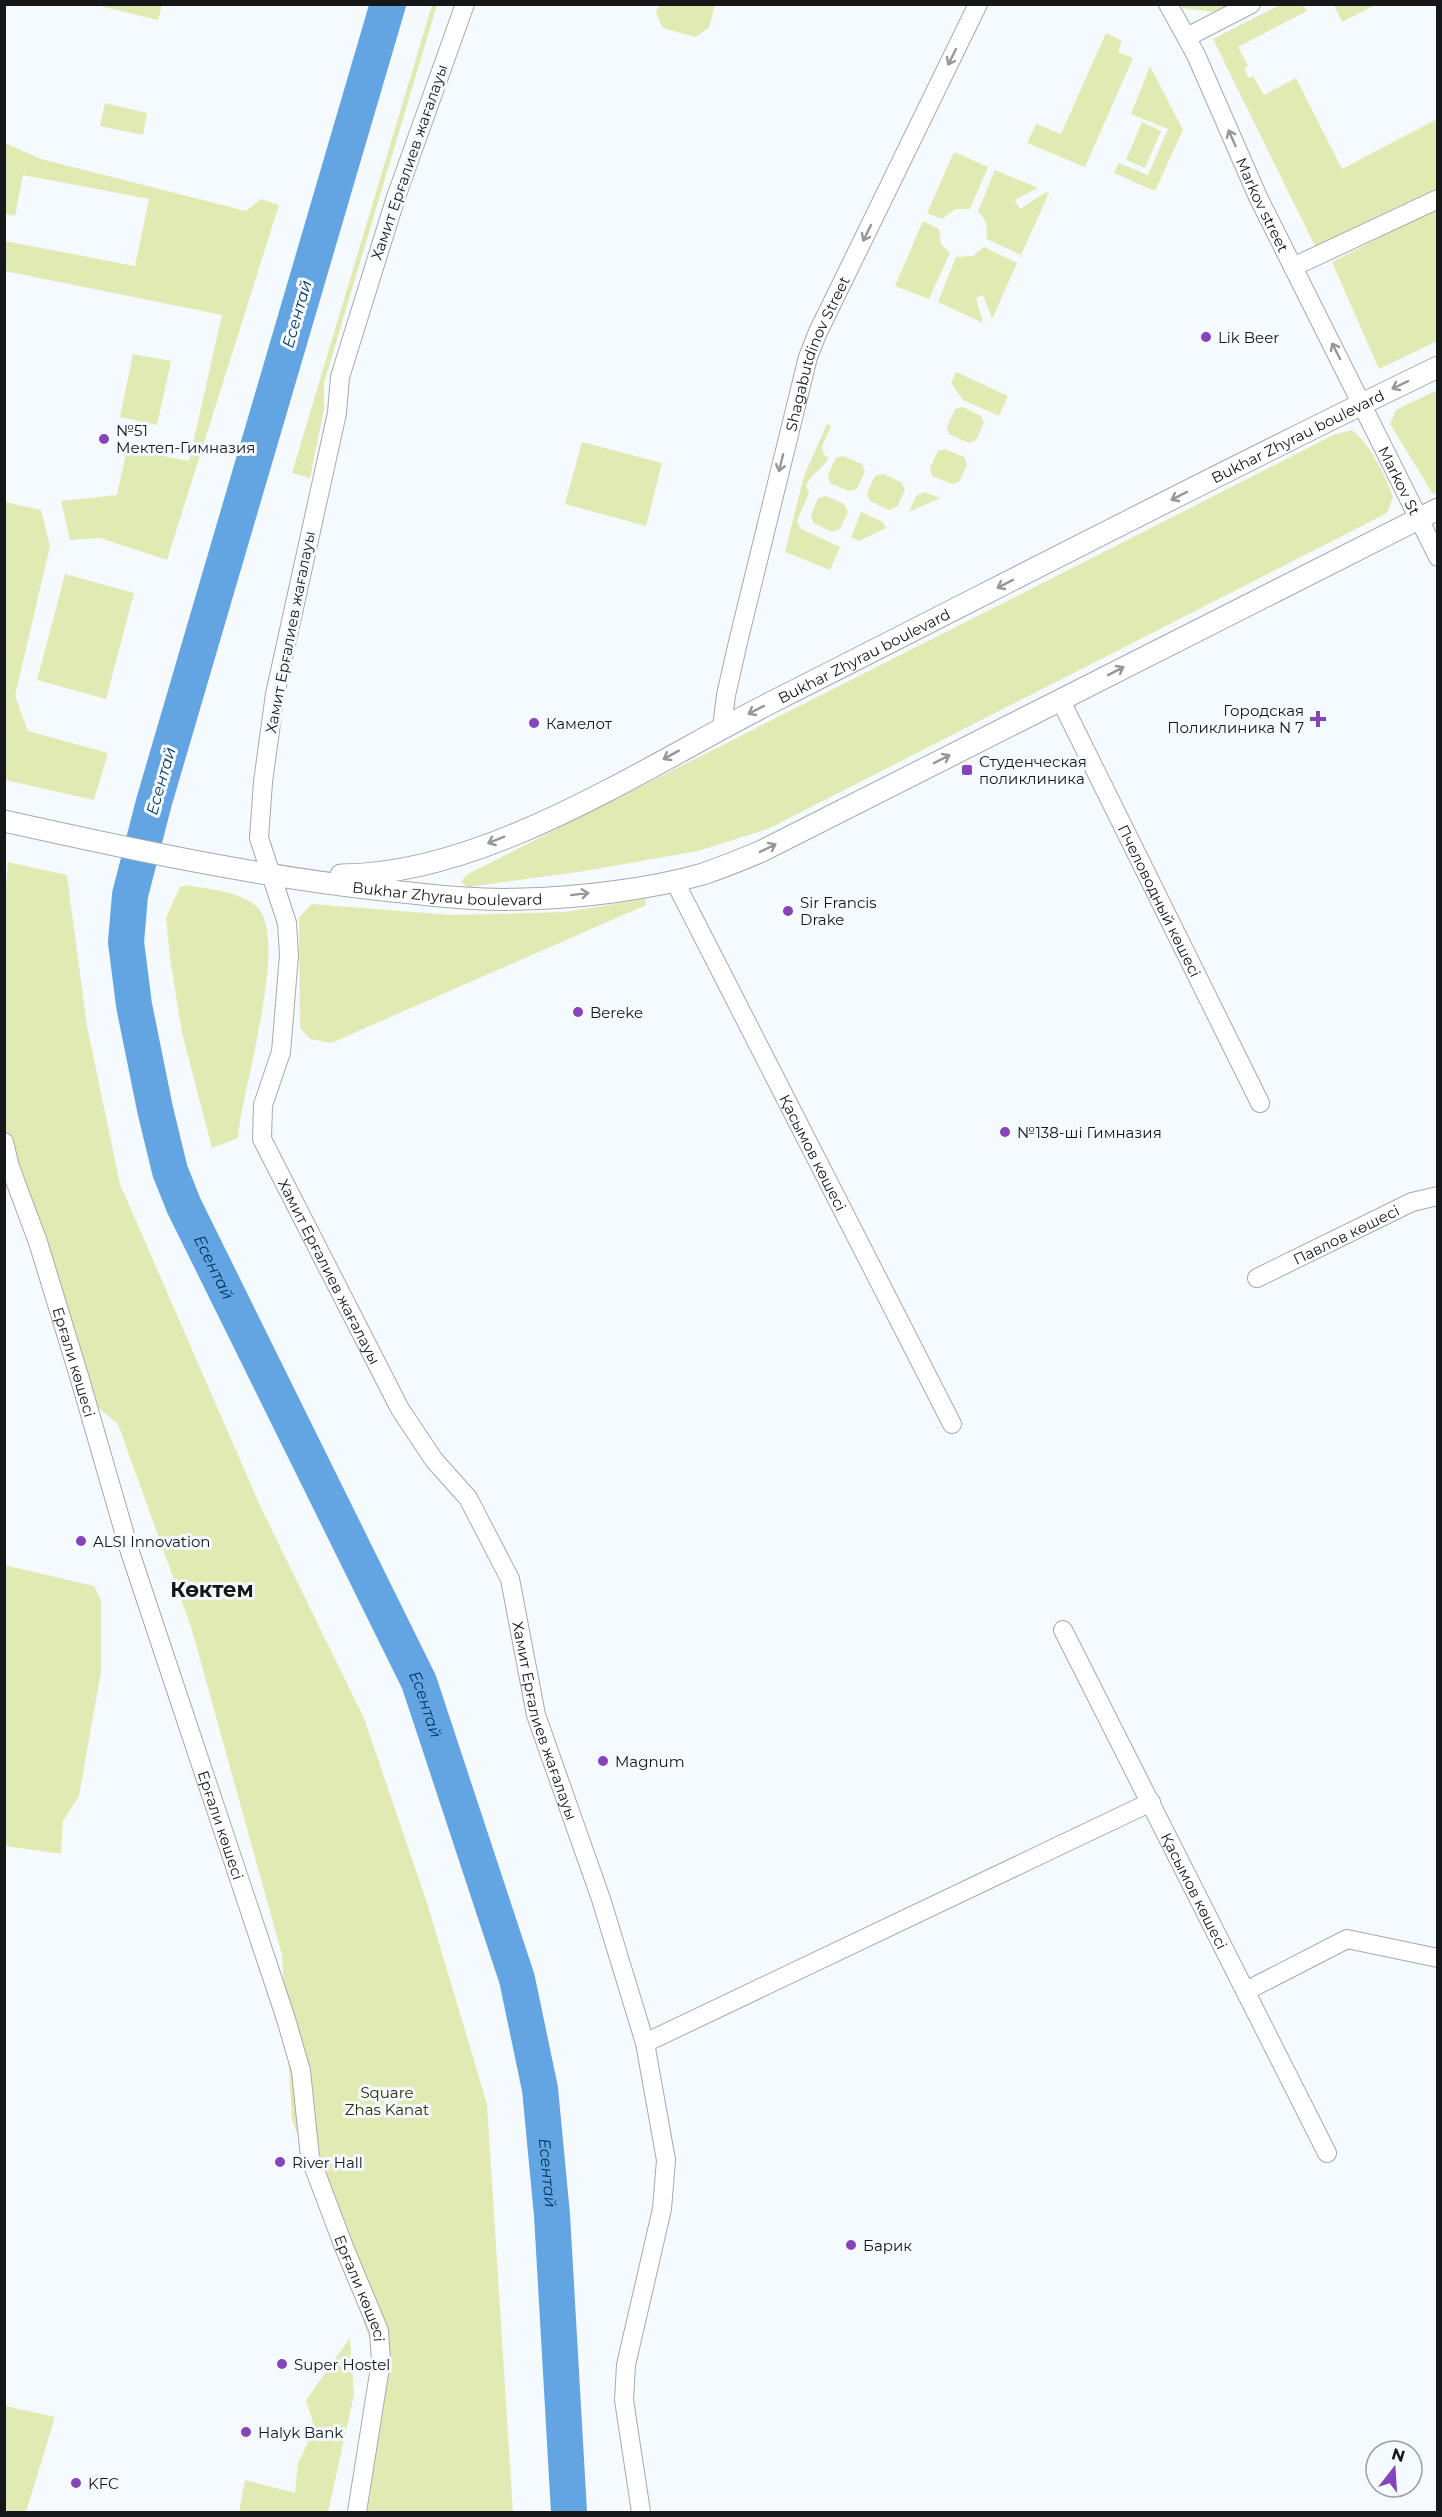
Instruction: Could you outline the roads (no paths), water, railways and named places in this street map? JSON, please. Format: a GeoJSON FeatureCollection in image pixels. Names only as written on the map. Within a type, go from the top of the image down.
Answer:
{"type":"FeatureCollection","features":[{"type":"Feature","properties":{"kind":"street","name":"Хамит Ерғалиев жағалауы"},"geometry":{"type":"LineString","coordinates":[[465,4],[396,197],[340,377],[337,413],[274,694],[263,782],[259,838],[287,923],[289,955],[281,1052],[262,1105],[262,1139],[400,1409],[434,1460],[468,1498],[510,1579],[520,1620],[536,1715],[604,1910],[645,2043],[666,2160],[662,2209],[626,2365],[624,2400],[641,2512]]}},
{"type":"Feature","properties":{"kind":"street","name":"Shagabutdinov Street"},"geometry":{"type":"LineString","coordinates":[[722,727],[726,695],[741,627],[808,357],[818,332],[978,4]]}},
{"type":"Feature","properties":{"kind":"street","name":"Markov street"},"geometry":{"type":"LineString","coordinates":[[1168,4],[1187,37],[1258,197],[1362,403]]}},
{"type":"Feature","properties":{"kind":"street"},"geometry":{"type":"LineString","coordinates":[[1187,37],[1251,4]]}},
{"type":"Feature","properties":{"kind":"street"},"geometry":{"type":"LineString","coordinates":[[1293,267],[1437,199]]}},
{"type":"Feature","properties":{"kind":"street","name":"Bukhar Zhyrau boulevard"},"geometry":{"type":"LineString","coordinates":[[271,876],[355,875],[432,864],[564,813],[722,727],[1437,367]]}},
{"type":"Feature","properties":{"kind":"street","name":"Markov St"},"geometry":{"type":"LineString","coordinates":[[1362,403],[1437,557]]}},
{"type":"Feature","properties":{"kind":"street","name":"Bukhar Zhyrau boulevard"},"geometry":{"type":"LineString","coordinates":[[4,821],[101,843],[271,876],[468,899],[525,900],[703,874],[762,852],[1437,508]]}},
{"type":"Feature","properties":{"kind":"street","name":"Пчеловодный көшесі"},"geometry":{"type":"LineString","coordinates":[[1060,699],[1260,1103]]}},
{"type":"Feature","properties":{"kind":"street"},"geometry":{"type":"LineString","coordinates":[[432,864],[432,895]]}},
{"type":"Feature","properties":{"kind":"street","name":"Қасымов көшесі"},"geometry":{"type":"LineString","coordinates":[[674,880],[952,1424]]}},
{"type":"Feature","properties":{"kind":"street","name":"Ерғали көшесі"},"geometry":{"type":"LineString","coordinates":[[4,1142],[10,1167],[38,1242],[129,1549],[286,2019],[301,2071],[310,2157],[379,2331],[381,2361],[357,2512]]}},
{"type":"Feature","properties":{"kind":"street","name":"Павлов көшесі"},"geometry":{"type":"LineString","coordinates":[[1257,1278],[1412,1202],[1437,1196]]}},
{"type":"Feature","properties":{"kind":"street","name":"Қасымов көшесі"},"geometry":{"type":"LineString","coordinates":[[1063,1630],[1327,2153]]}},
{"type":"Feature","properties":{"kind":"street"},"geometry":{"type":"LineString","coordinates":[[645,2043],[1151,1802]]}},
{"type":"Feature","properties":{"kind":"street"},"geometry":{"type":"LineString","coordinates":[[1246,1991],[1347,1939],[1437,1958]]}},
{"type":"Feature","properties":{"kind":"waterway","name":"Есентай"},"geometry":{"type":"LineString","coordinates":[[388,4],[154,802],[130,895],[126,942],[134,1005],[170,1171],[184,1206],[419,1682],[517,1979],[540,2089],[552,2215],[569,2512]]}},
{"type":"Feature","properties":{"kind":"place","name":"Lik Beer"},"geometry":{"type":"Point","coordinates":[1206,337]}},
{"type":"Feature","properties":{"kind":"place","name":"№51 Мектеп-Гимназия"},"geometry":{"type":"Point","coordinates":[104,439]}},
{"type":"Feature","properties":{"kind":"place","name":"Городская Поликлиника N 7"},"geometry":{"type":"Point","coordinates":[1318,719]}},
{"type":"Feature","properties":{"kind":"place","name":"Камелот"},"geometry":{"type":"Point","coordinates":[534,723]}},
{"type":"Feature","properties":{"kind":"place","name":"Студенческая поликлиника"},"geometry":{"type":"Point","coordinates":[967,770]}},
{"type":"Feature","properties":{"kind":"place","name":"Sir Francis Drake"},"geometry":{"type":"Point","coordinates":[788,911]}},
{"type":"Feature","properties":{"kind":"place","name":"Bereke"},"geometry":{"type":"Point","coordinates":[578,1012]}},
{"type":"Feature","properties":{"kind":"place","name":"№138-ші Гимназия"},"geometry":{"type":"Point","coordinates":[1005,1132]}},
{"type":"Feature","properties":{"kind":"place","name":"ALSI Innovation"},"geometry":{"type":"Point","coordinates":[81,1541]}},
{"type":"Feature","properties":{"kind":"place","name":"Magnum"},"geometry":{"type":"Point","coordinates":[603,1761]}},
{"type":"Feature","properties":{"kind":"place","name":"River Hall"},"geometry":{"type":"Point","coordinates":[280,2162]}},
{"type":"Feature","properties":{"kind":"place","name":"Барик"},"geometry":{"type":"Point","coordinates":[851,2245]}},
{"type":"Feature","properties":{"kind":"place","name":"Super Hostel"},"geometry":{"type":"Point","coordinates":[282,2364]}},
{"type":"Feature","properties":{"kind":"place","name":"Halyk Bank"},"geometry":{"type":"Point","coordinates":[246,2432]}},
{"type":"Feature","properties":{"kind":"place","name":"KFC"},"geometry":{"type":"Point","coordinates":[76,2483]}},
{"type":"Feature","properties":{"kind":"district","name":"Көктем"},"geometry":{"type":"Point","coordinates":[212,1589]}},
{"type":"Feature","properties":{"kind":"park label","name":"Square Zhas Kanat"},"geometry":{"type":"Point","coordinates":[387,2100]}}]}
